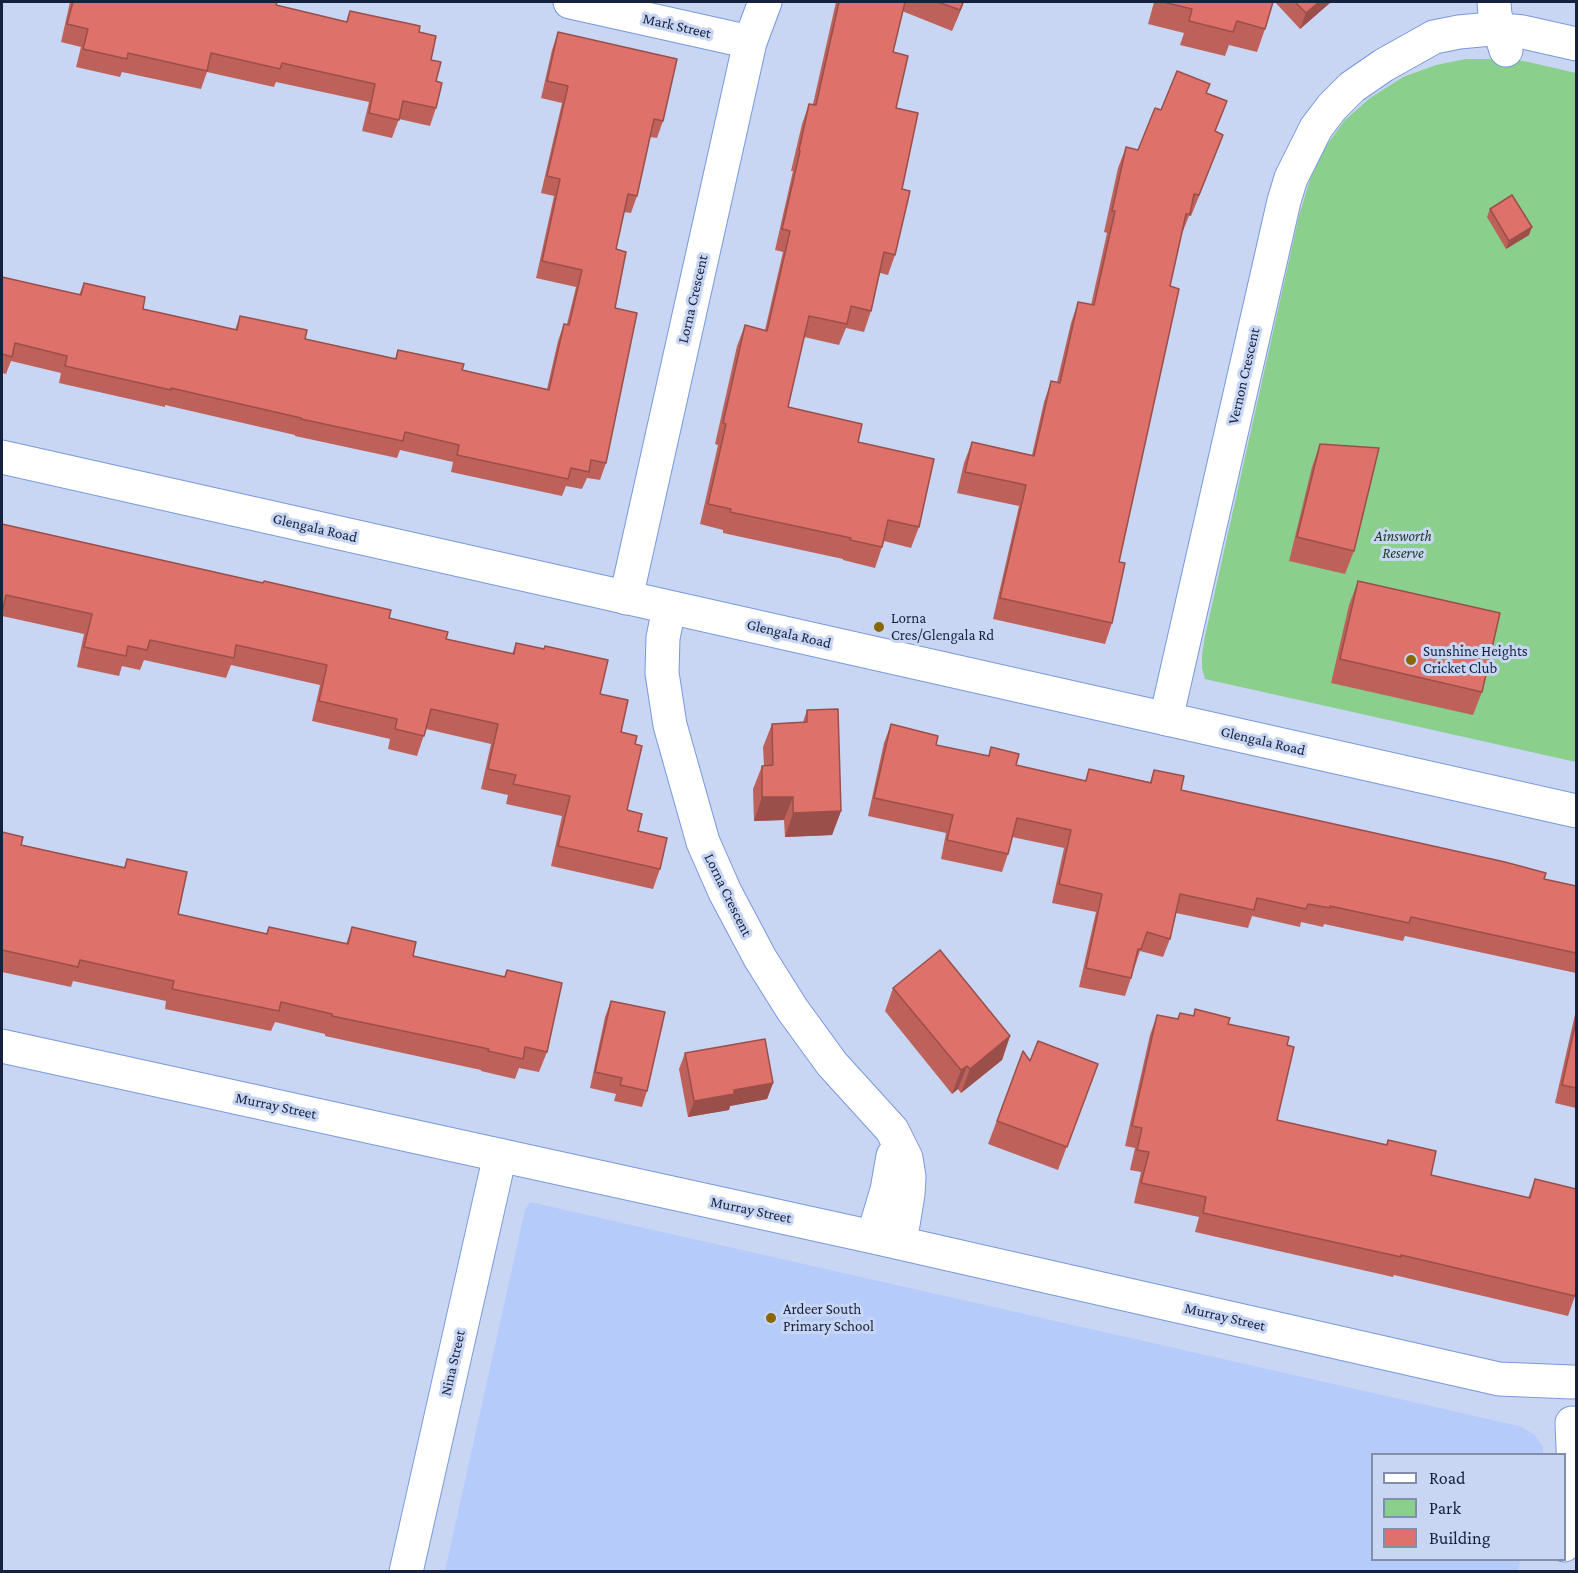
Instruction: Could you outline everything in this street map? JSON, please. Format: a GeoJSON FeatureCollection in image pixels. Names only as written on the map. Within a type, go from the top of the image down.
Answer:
{"type":"FeatureCollection","features":[{"type":"Feature","properties":{"kind":"street","name":"Mark Street"},"geometry":{"type":"LineString","coordinates":[[570,2],[750,42]]}},
{"type":"Feature","properties":{"kind":"street","name":"Lorna Crescent"},"geometry":{"type":"LineString","coordinates":[[626,598],[750,42],[765,2]]}},
{"type":"Feature","properties":{"kind":"street","name":"Vernon Crescent"},"geometry":{"type":"LineString","coordinates":[[1505,23],[1523,32],[1576,44]]}},
{"type":"Feature","properties":{"kind":"street","name":"Vernon Crescent"},"geometry":{"type":"LineString","coordinates":[[1505,23],[1576,61]]}},
{"type":"Feature","properties":{"kind":"street","name":"Vernon Crescent"},"geometry":{"type":"LineString","coordinates":[[1166,719],[1291,178],[1316,128],[1332,107],[1352,87],[1384,65],[1453,51],[1505,23]]}},
{"type":"Feature","properties":{"kind":"street","name":"Glengala Road"},"geometry":{"type":"LineString","coordinates":[[2,457],[1576,811]]}},
{"type":"Feature","properties":{"kind":"street","name":"Lorna Crescent"},"geometry":{"type":"LineString","coordinates":[[669,608],[663,638],[662,673],[670,725],[703,842],[725,892],[760,958],[792,1009],[832,1064],[882,1118],[897,1140],[887,1190],[886,1240]]}},
{"type":"Feature","properties":{"kind":"street","name":"Murray Street"},"geometry":{"type":"LineString","coordinates":[[2,1046],[886,1240],[1499,1379],[1572,1403]]}},
{"type":"Feature","properties":{"kind":"street","name":"Nina Street"},"geometry":{"type":"LineString","coordinates":[[406,1572],[500,1155]]}},
{"type":"Feature","properties":{"kind":"street"},"geometry":{"type":"LineString","coordinates":[[1566,1536],[1576,1494],[1572,1403]]}},
{"type":"Feature","properties":{"kind":"shaded area","name":"Ardeer South Primary School"},"geometry":{"type":"Polygon","coordinates":[[[530,1202],[1519,1426],[1534,1434],[1543,1447],[1543,1453],[1371,1453],[1371,1561],[1521,1561],[1518,1571],[445,1571],[525,1210],[530,1202]]]}},
{"type":"Feature","properties":{"kind":"green space","name":"Ainsworth Reserve"},"geometry":{"type":"Polygon","coordinates":[[[1466,59],[1524,61],[1576,73],[1576,762],[1205,679],[1202,668],[1205,636],[1299,216],[1310,179],[1326,146],[1345,120],[1370,98],[1403,77],[1436,65],[1466,59]]]}},
{"type":"Feature","properties":{"kind":"building"},"geometry":{"type":"Polygon","coordinates":[[[73,2],[277,2],[276,5],[347,22],[350,11],[420,26],[419,32],[436,36],[431,60],[441,62],[436,81],[442,83],[436,108],[403,101],[399,120],[369,113],[375,84],[282,63],[280,69],[211,53],[207,71],[128,53],[127,59],[83,49],[88,29],[67,24],[73,2]]]}},
{"type":"Feature","properties":{"kind":"building"},"geometry":{"type":"Polygon","coordinates":[[[839,2],[905,2],[893,52],[908,56],[896,108],[918,113],[902,189],[910,191],[895,255],[884,252],[871,311],[851,306],[847,324],[809,316],[788,407],[862,424],[858,442],[934,459],[919,527],[888,520],[882,547],[850,540],[851,538],[730,512],[731,509],[708,504],[745,325],[767,331],[790,231],[782,229],[809,104],[816,105],[839,2]]]}},
{"type":"Feature","properties":{"kind":"building"},"geometry":{"type":"Polygon","coordinates":[[[938,2],[963,2],[960,10],[938,2]]]}},
{"type":"Feature","properties":{"kind":"building"},"geometry":{"type":"Polygon","coordinates":[[[1163,2],[1273,2],[1265,29],[1237,21],[1233,32],[1189,21],[1192,9],[1163,2]]]}},
{"type":"Feature","properties":{"kind":"building"},"geometry":{"type":"Polygon","coordinates":[[[1295,2],[1319,2],[1306,13],[1295,2]]]}},
{"type":"Feature","properties":{"kind":"building"},"geometry":{"type":"Polygon","coordinates":[[[558,32],[677,59],[663,121],[654,119],[637,196],[628,194],[616,249],[626,252],[615,308],[637,313],[606,463],[591,460],[589,472],[571,468],[568,479],[457,455],[459,445],[405,432],[403,441],[65,366],[67,356],[15,343],[12,357],[2,354],[2,277],[81,295],[84,283],[145,297],[143,309],[237,330],[240,316],[307,330],[305,339],[396,359],[398,350],[464,364],[462,370],[549,390],[564,324],[569,325],[582,270],[542,261],[560,179],[547,176],[568,86],[547,81],[558,32]]]}},
{"type":"Feature","properties":{"kind":"building"},"geometry":{"type":"Polygon","coordinates":[[[1177,71],[1210,84],[1206,93],[1227,101],[1215,131],[1223,135],[1199,195],[1194,194],[1190,214],[1186,214],[1170,286],[1179,289],[1119,562],[1125,563],[1112,623],[1000,598],[1026,485],[965,472],[972,442],[1034,456],[1051,381],[1060,383],[1078,302],[1094,305],[1115,211],[1112,211],[1126,147],[1138,150],[1155,108],[1161,110],[1177,71]]]}},
{"type":"Feature","properties":{"kind":"building"},"geometry":{"type":"Polygon","coordinates":[[[1512,195],[1532,227],[1509,241],[1490,209],[1512,195]]]}},
{"type":"Feature","properties":{"kind":"building"},"geometry":{"type":"Polygon","coordinates":[[[1320,444],[1379,448],[1354,551],[1297,537],[1320,444]]]}},
{"type":"Feature","properties":{"kind":"building"},"geometry":{"type":"Polygon","coordinates":[[[2,524],[391,610],[389,618],[448,632],[446,639],[514,654],[516,643],[544,649],[545,646],[608,660],[600,694],[628,700],[621,732],[637,736],[635,744],[642,746],[627,810],[642,814],[638,831],[667,838],[660,869],[558,846],[570,796],[513,784],[516,775],[488,769],[498,724],[431,709],[424,736],[395,729],[397,719],[319,701],[327,665],[236,645],[234,658],[150,640],[147,650],[128,646],[126,656],[84,647],[92,614],[6,595],[2,609],[2,524]]]}},
{"type":"Feature","properties":{"kind":"building","name":"Sunshine Heights Cricket Club"},"geometry":{"type":"Polygon","coordinates":[[[1358,581],[1500,613],[1482,692],[1340,659],[1358,581]]]}},
{"type":"Feature","properties":{"kind":"building"},"geometry":{"type":"Polygon","coordinates":[[[838,709],[841,811],[793,813],[793,797],[762,797],[762,766],[773,765],[772,724],[807,722],[807,710],[838,709]]]}},
{"type":"Feature","properties":{"kind":"building"},"geometry":{"type":"Polygon","coordinates":[[[891,724],[938,736],[936,745],[989,756],[991,747],[1019,754],[1016,765],[1086,781],[1089,769],[1151,783],[1154,770],[1184,776],[1181,790],[1546,873],[1544,879],[1576,886],[1576,953],[1411,917],[1409,923],[1330,906],[1330,908],[1308,904],[1306,909],[1257,898],[1254,910],[1180,894],[1170,939],[1147,932],[1141,949],[1138,949],[1131,978],[1086,968],[1102,894],[1059,884],[1071,830],[1017,818],[1008,854],[947,840],[953,815],[874,798],[891,724]]]}},
{"type":"Feature","properties":{"kind":"building"},"geometry":{"type":"Polygon","coordinates":[[[2,832],[23,837],[21,845],[125,868],[127,859],[187,872],[178,914],[267,934],[269,927],[348,944],[352,927],[416,942],[413,956],[505,977],[507,970],[562,983],[547,1052],[525,1047],[523,1059],[488,1051],[489,1049],[332,1016],[332,1014],[281,1002],[279,1011],[172,989],[174,981],[80,960],[78,967],[2,950],[2,832]]]}},
{"type":"Feature","properties":{"kind":"building"},"geometry":{"type":"Polygon","coordinates":[[[940,950],[1010,1036],[970,1069],[967,1066],[961,1070],[893,988],[940,950]]]}},
{"type":"Feature","properties":{"kind":"building"},"geometry":{"type":"Polygon","coordinates":[[[611,1001],[665,1012],[647,1091],[620,1085],[622,1078],[595,1072],[611,1001]]]}},
{"type":"Feature","properties":{"kind":"building"},"geometry":{"type":"Polygon","coordinates":[[[1195,1009],[1230,1018],[1228,1024],[1289,1037],[1287,1045],[1294,1047],[1277,1120],[1387,1145],[1388,1140],[1436,1151],[1431,1175],[1530,1198],[1535,1179],[1576,1189],[1575,1296],[1401,1255],[1401,1257],[1203,1213],[1206,1197],[1141,1183],[1149,1152],[1137,1150],[1142,1128],[1132,1126],[1157,1015],[1178,1019],[1180,1013],[1194,1016],[1195,1009]]]}},
{"type":"Feature","properties":{"kind":"building"},"geometry":{"type":"Polygon","coordinates":[[[1576,1021],[1576,1088],[1562,1085],[1576,1021]]]}},
{"type":"Feature","properties":{"kind":"building"},"geometry":{"type":"Polygon","coordinates":[[[765,1039],[773,1083],[734,1090],[734,1094],[694,1101],[685,1053],[765,1039]]]}},
{"type":"Feature","properties":{"kind":"building"},"geometry":{"type":"Polygon","coordinates":[[[1038,1041],[1098,1064],[1067,1147],[997,1121],[1023,1051],[1030,1061],[1038,1041]]]}},
{"type":"Feature","properties":{"kind":"place","name":"Lorna Cres/Glengala Rd"},"geometry":{"type":"Point","coordinates":[879,627]}},
{"type":"Feature","properties":{"kind":"place","name":"Sunshine Heights Cricket Club"},"geometry":{"type":"Point","coordinates":[1411,660]}},
{"type":"Feature","properties":{"kind":"place","name":"Ardeer South Primary School"},"geometry":{"type":"Point","coordinates":[771,1318]}}]}
